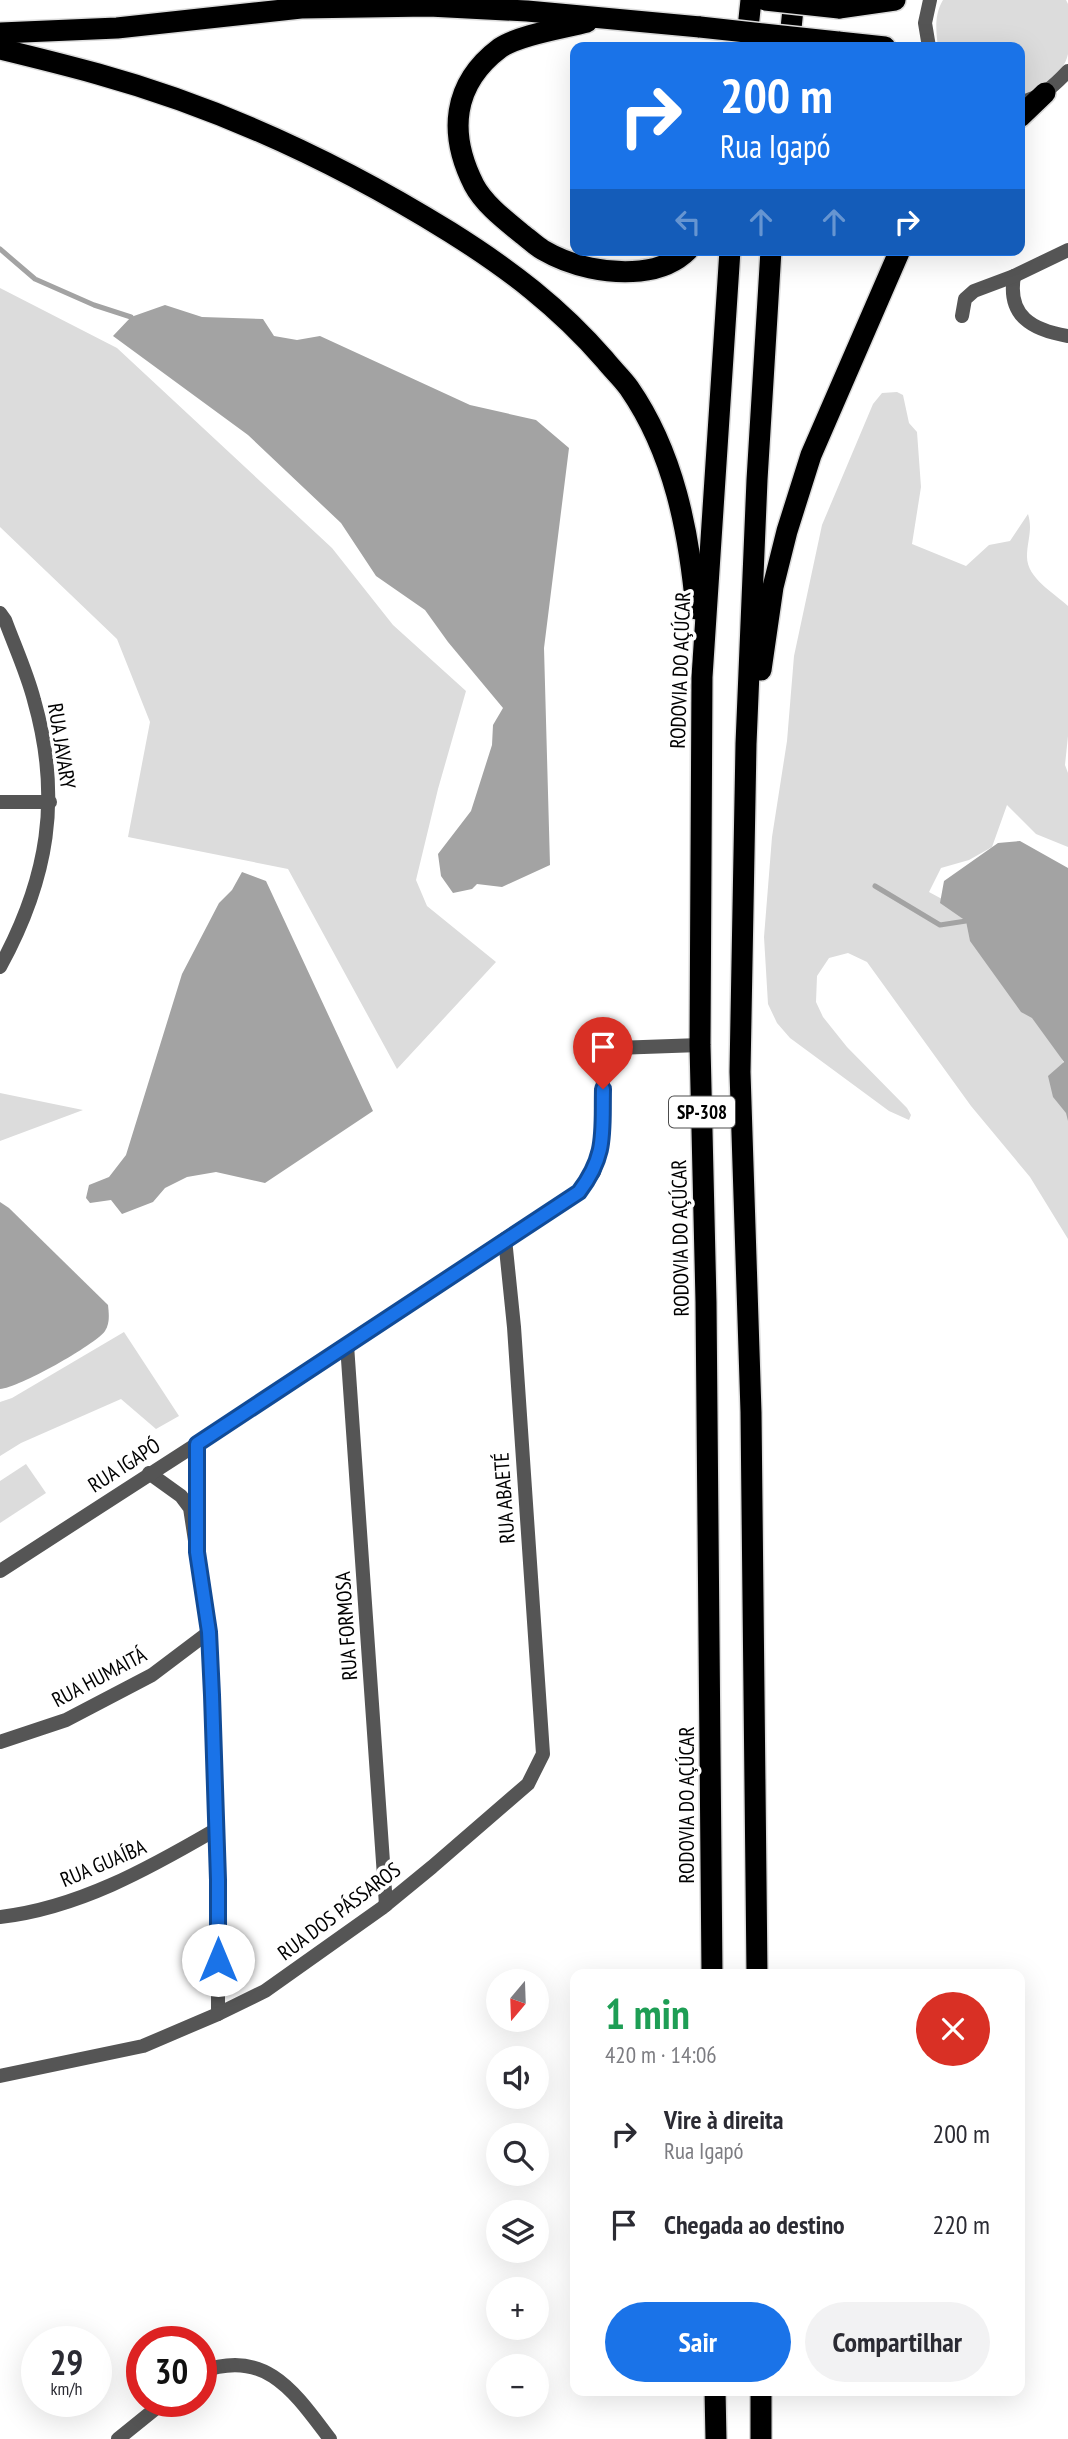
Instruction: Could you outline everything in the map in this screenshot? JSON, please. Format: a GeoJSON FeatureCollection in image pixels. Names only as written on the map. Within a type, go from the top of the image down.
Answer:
{"type":"FeatureCollection","features":[{"type":"Feature","properties":{"kind":"highway"},"geometry":{"type":"LineString","coordinates":[[747,42],[751,0]]}},
{"type":"Feature","properties":{"kind":"highway"},"geometry":{"type":"LineString","coordinates":[[765,0],[839,8],[895,0]]}},
{"type":"Feature","properties":{"kind":"highway"},"geometry":{"type":"LineString","coordinates":[[790,42],[794,0]]}},
{"type":"Feature","properties":{"kind":"highway"},"geometry":{"type":"LineString","coordinates":[[0,33],[117,28],[301,8],[429,6],[527,11],[838,42]]}},
{"type":"Feature","properties":{"kind":"highway"},"geometry":{"type":"LineString","coordinates":[[605,18],[536,34],[502,47],[475,72],[458,109],[458,145],[475,187],[501,217],[543,250],[579,264],[616,273],[647,270],[677,261],[682,256]]}},
{"type":"Feature","properties":{"kind":"highway"},"geometry":{"type":"LineString","coordinates":[[0,49],[99,74],[177,100],[262,134],[345,173],[415,211],[502,264],[576,326],[629,388],[659,443],[680,502],[690,549],[702,677]]}},
{"type":"Feature","properties":{"kind":"highway"},"geometry":{"type":"LineString","coordinates":[[1025,113],[1056,88]]}},
{"type":"Feature","properties":{"kind":"highway","name":"RODOVIA DO AÇÚCAR"},"geometry":{"type":"LineString","coordinates":[[712,1969],[706,1301],[700,1045],[702,677],[730,256]]}},
{"type":"Feature","properties":{"kind":"highway","name":"SP-308"},"geometry":{"type":"LineString","coordinates":[[757,1969],[751,1412],[740,1072],[746,744],[757,480],[771,256]]}},
{"type":"Feature","properties":{"kind":"highway"},"geometry":{"type":"LineString","coordinates":[[746,744],[773,587],[787,531],[811,455],[897,256]]}},
{"type":"Feature","properties":{"kind":"highway"},"geometry":{"type":"LineString","coordinates":[[715,2396],[716,2439]]}},
{"type":"Feature","properties":{"kind":"highway"},"geometry":{"type":"LineString","coordinates":[[761,2396],[761,2439]]}},
{"type":"Feature","properties":{"kind":"street"},"geometry":{"type":"LineString","coordinates":[[928,42],[925,23],[930,0]]}},
{"type":"Feature","properties":{"kind":"street"},"geometry":{"type":"LineString","coordinates":[[1025,100],[1056,88],[1068,71]]}},
{"type":"Feature","properties":{"kind":"street"},"geometry":{"type":"LineString","coordinates":[[962,316],[965,299],[974,291],[1014,276],[1068,250]]}},
{"type":"Feature","properties":{"kind":"street"},"geometry":{"type":"LineString","coordinates":[[1014,276],[1014,302],[1020,315],[1033,325],[1068,336]]}},
{"type":"Feature","properties":{"kind":"street","name":"RUA JAVARY"},"geometry":{"type":"LineString","coordinates":[[0,613],[5,620],[34,701],[49,774],[50,802],[43,860],[18,933],[0,967]]}},
{"type":"Feature","properties":{"kind":"street"},"geometry":{"type":"LineString","coordinates":[[0,802],[50,802]]}},
{"type":"Feature","properties":{"kind":"street","name":"RUA IGAPÓ"},"geometry":{"type":"LineString","coordinates":[[0,1571],[579,1192],[594,1172],[602,1143],[603,1062],[608,1053],[615,1048],[700,1045]]}},
{"type":"Feature","properties":{"kind":"street","name":"RUA ABAETÉ"},"geometry":{"type":"LineString","coordinates":[[505,1239],[514,1327],[543,1754]]}},
{"type":"Feature","properties":{"kind":"street","name":"RUA FORMOSA"},"geometry":{"type":"LineString","coordinates":[[347,1345],[386,1905]]}},
{"type":"Feature","properties":{"kind":"street"},"geometry":{"type":"LineString","coordinates":[[197,1444],[197,1552]]}},
{"type":"Feature","properties":{"kind":"street"},"geometry":{"type":"LineString","coordinates":[[149,1473],[181,1496],[190,1508],[209,1632],[218,1880],[218,2014]]}},
{"type":"Feature","properties":{"kind":"street","name":"RUA HUMAITÁ"},"geometry":{"type":"LineString","coordinates":[[0,1742],[66,1720],[152,1675],[209,1632]]}},
{"type":"Feature","properties":{"kind":"street","name":"RUA DOS PÁSSAROS"},"geometry":{"type":"LineString","coordinates":[[0,2076],[143,2046],[265,1991],[386,1905],[528,1784],[543,1754]]}},
{"type":"Feature","properties":{"kind":"street","name":"RUA GUAÍBA"},"geometry":{"type":"LineString","coordinates":[[0,1917],[82,1898],[151,1867],[215,1830]]}},
{"type":"Feature","properties":{"kind":"street"},"geometry":{"type":"LineString","coordinates":[[217,2367],[231,2365],[262,2369],[281,2381],[306,2407],[330,2439]]}},
{"type":"Feature","properties":{"kind":"street"},"geometry":{"type":"LineString","coordinates":[[118,2439],[145,2417]]}},
{"type":"Feature","properties":{"kind":"shaded area"},"geometry":{"type":"Polygon","coordinates":[[[943,0],[1066,0],[1066,61],[1050,81],[1025,94],[1025,42],[937,42],[936,29],[943,0]]]}},
{"type":"Feature","properties":{"kind":"shaded area"},"geometry":{"type":"Polygon","coordinates":[[[0,288],[117,348],[332,548],[393,625],[466,691],[416,880],[427,906],[496,962],[397,1069],[288,869],[128,837],[150,722],[117,639],[0,527],[0,288]]]}},
{"type":"Feature","properties":{"kind":"shaded area"},"geometry":{"type":"Polygon","coordinates":[[[165,305],[202,317],[263,319],[274,336],[297,340],[320,336],[470,405],[536,420],[569,448],[544,648],[550,865],[502,887],[477,884],[472,889],[453,893],[441,876],[438,854],[471,811],[492,745],[493,725],[503,708],[425,610],[376,576],[341,523],[248,435],[113,336],[131,317],[165,305]]]}},
{"type":"Feature","properties":{"kind":"shaded area"},"geometry":{"type":"Polygon","coordinates":[[[897,392],[903,395],[909,423],[917,432],[921,487],[912,544],[966,566],[989,545],[1010,541],[1028,514],[1030,525],[1027,557],[1031,572],[1068,606],[1068,736],[1065,765],[1068,773],[1068,847],[1036,834],[1007,805],[992,847],[969,860],[941,868],[929,892],[953,905],[1052,1028],[1068,1077],[1068,1239],[1030,1177],[971,1106],[867,962],[848,953],[829,958],[817,976],[816,1002],[823,1017],[847,1047],[907,1108],[911,1115],[909,1120],[889,1111],[790,1038],[777,1023],[768,1004],[764,937],[772,837],[787,741],[794,656],[822,525],[873,404],[882,393],[897,392]]]}},
{"type":"Feature","properties":{"kind":"shaded area"},"geometry":{"type":"Polygon","coordinates":[[[1020,841],[1068,868],[1068,1121],[1066,1113],[1053,1097],[1048,1076],[1064,1062],[1032,1018],[1021,1012],[970,941],[966,921],[940,903],[944,881],[998,843],[1020,841]]]}},
{"type":"Feature","properties":{"kind":"shaded area"},"geometry":{"type":"Polygon","coordinates":[[[242,872],[266,881],[373,1111],[265,1183],[216,1172],[187,1177],[165,1188],[153,1202],[122,1214],[111,1200],[90,1203],[86,1198],[89,1185],[109,1177],[126,1155],[182,974],[219,903],[232,890],[242,872]]]}},
{"type":"Feature","properties":{"kind":"shaded area"},"geometry":{"type":"Polygon","coordinates":[[[0,1093],[83,1110],[0,1141],[0,1093]]]}},
{"type":"Feature","properties":{"kind":"shaded area"},"geometry":{"type":"Polygon","coordinates":[[[0,1202],[108,1305],[109,1315],[105,1331],[87,1346],[38,1374],[0,1389],[0,1202]]]}},
{"type":"Feature","properties":{"kind":"shaded area"},"geometry":{"type":"Polygon","coordinates":[[[124,1332],[179,1416],[156,1429],[121,1399],[21,1443],[0,1456],[0,1402],[12,1398],[124,1332]]]}},
{"type":"Feature","properties":{"kind":"shaded area"},"geometry":{"type":"Polygon","coordinates":[[[26,1464],[46,1493],[0,1523],[0,1481],[26,1464]]]}},
{"type":"Feature","properties":{"kind":"waterway"},"geometry":{"type":"LineString","coordinates":[[0,249],[35,279],[94,305],[131,317]]}},
{"type":"Feature","properties":{"kind":"waterway"},"geometry":{"type":"LineString","coordinates":[[875,886],[940,925],[966,921]]}},
{"type":"Feature","properties":{"kind":"route"},"geometry":{"type":"LineString","coordinates":[[218,1960],[212,1695],[209,1632],[197,1552],[197,1444],[579,1192],[594,1172],[602,1143],[603,1089]]}}]}
